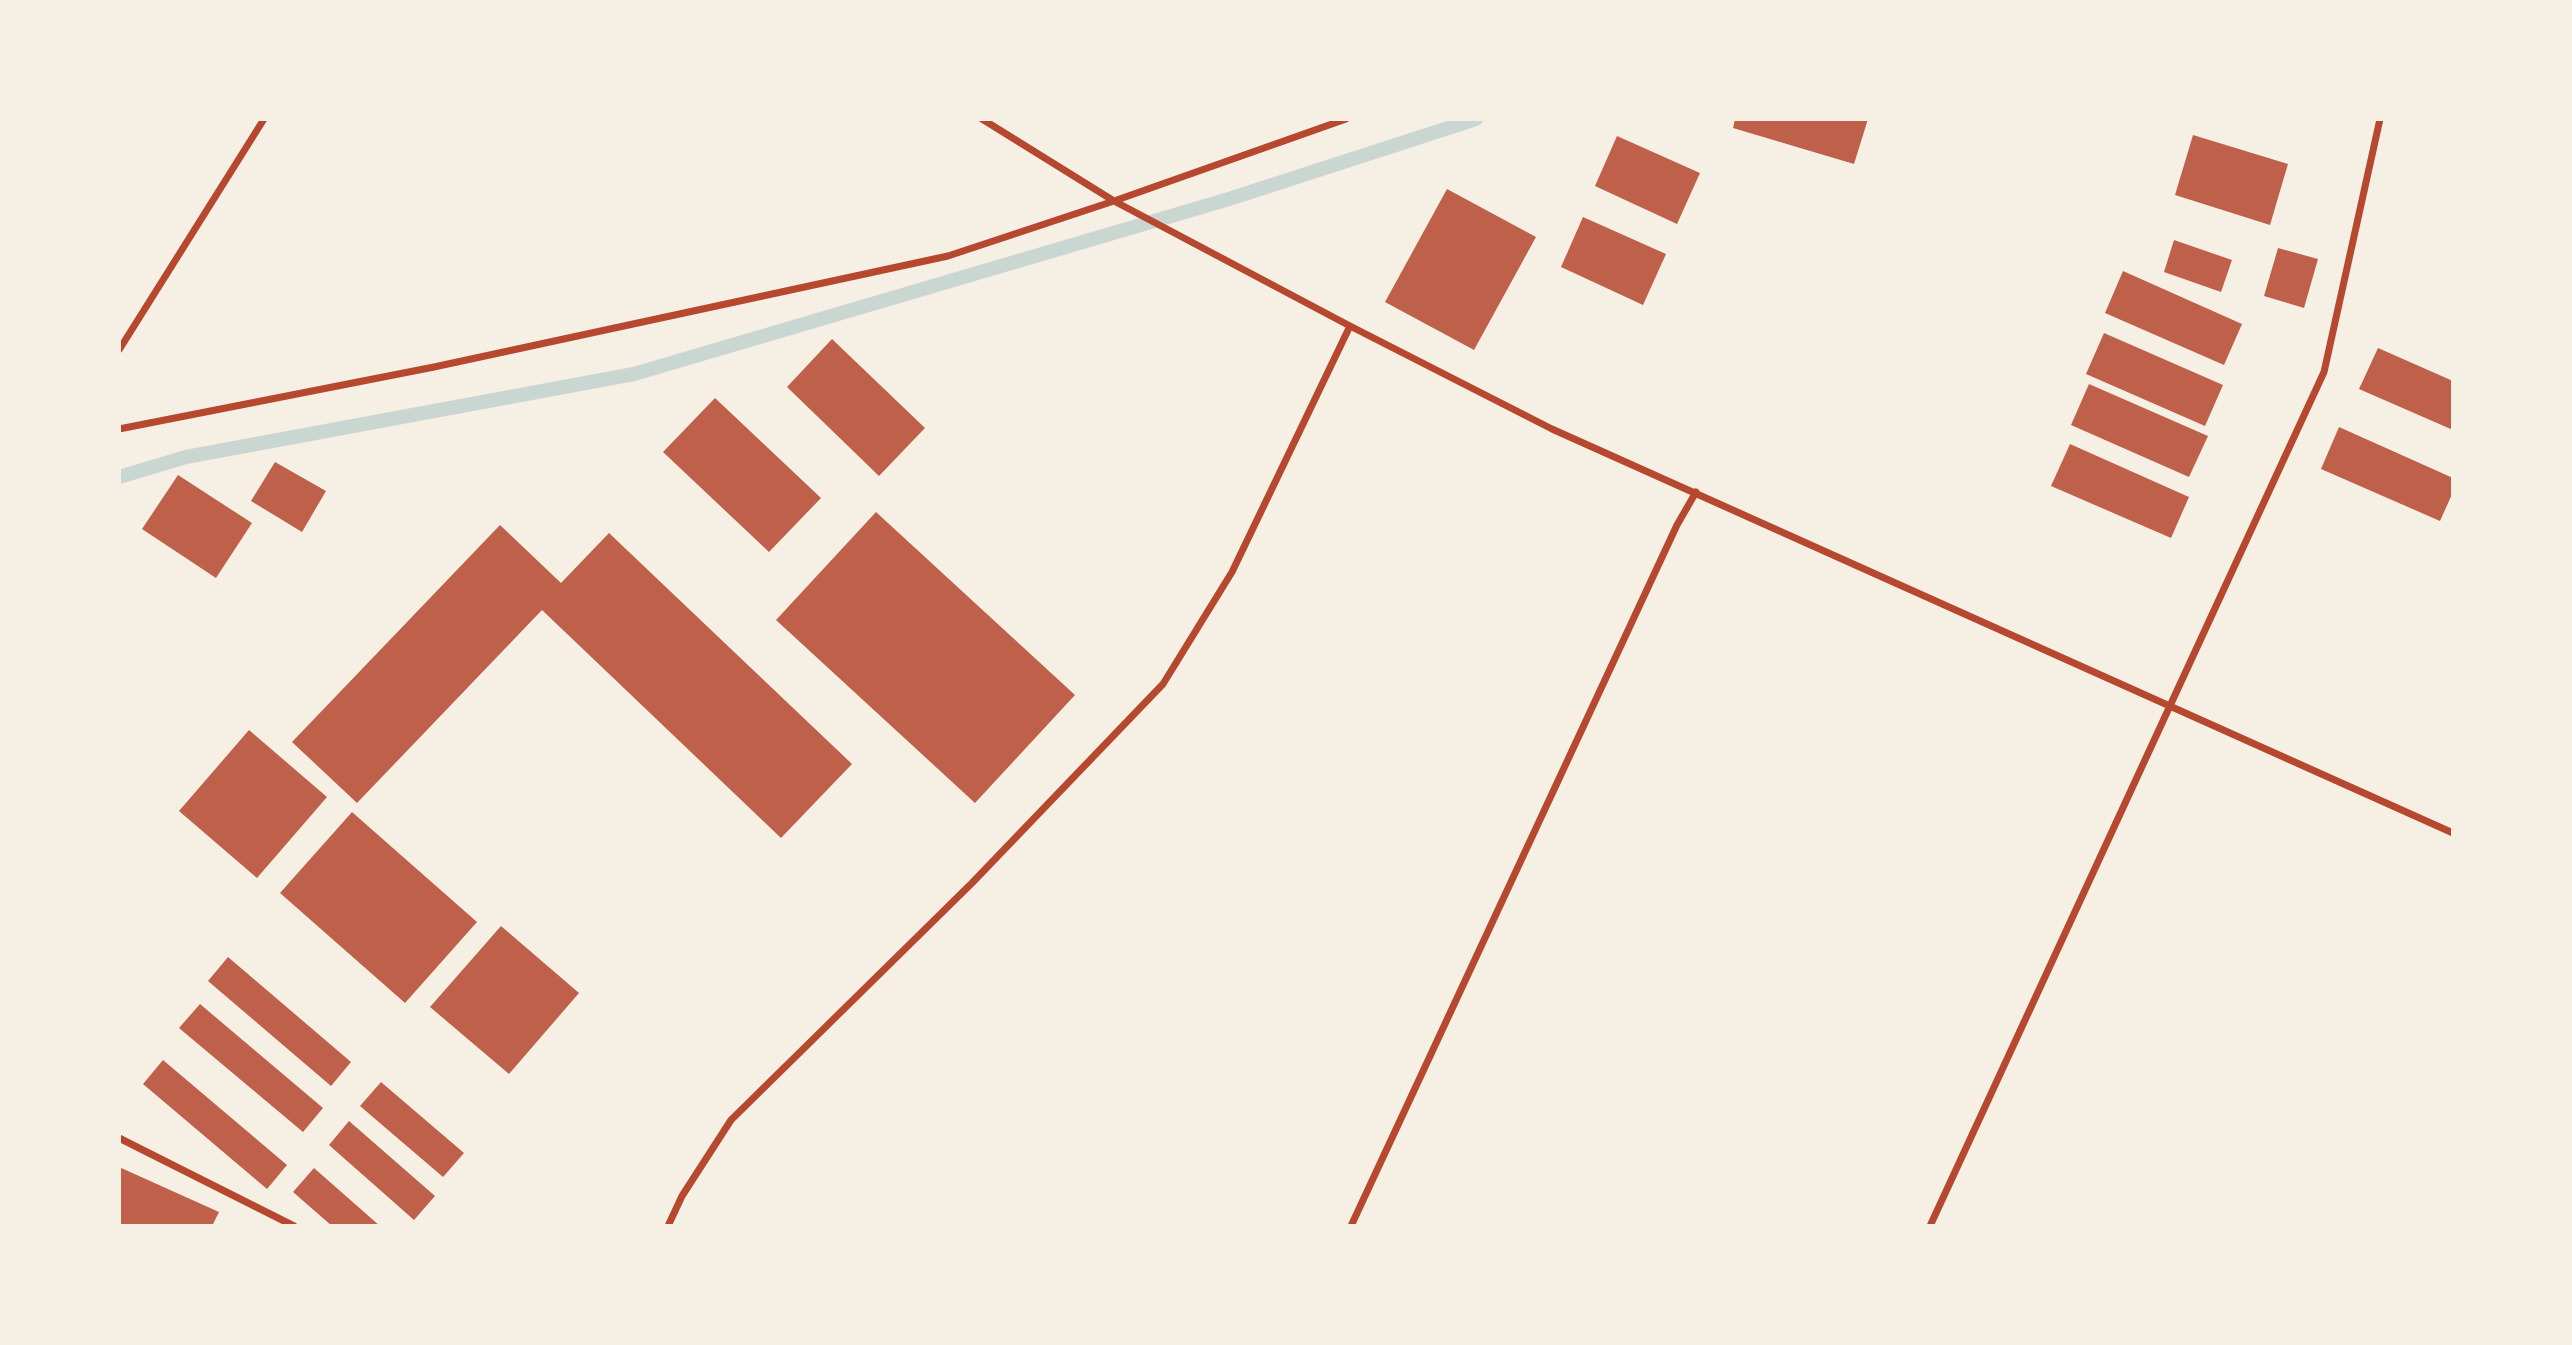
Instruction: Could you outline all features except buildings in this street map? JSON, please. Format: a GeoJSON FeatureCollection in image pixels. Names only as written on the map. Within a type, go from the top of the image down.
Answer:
{"type":"FeatureCollection","features":[{"type":"Feature","properties":{"kind":"street"},"geometry":{"type":"LineString","coordinates":[[119,350],[264,119]]}},
{"type":"Feature","properties":{"kind":"street"},"geometry":{"type":"LineString","coordinates":[[982,119],[1114,201],[1552,429],[2453,833]]}},
{"type":"Feature","properties":{"kind":"street"},"geometry":{"type":"LineString","coordinates":[[119,429],[434,368],[948,256],[1346,119]]}},
{"type":"Feature","properties":{"kind":"street"},"geometry":{"type":"LineString","coordinates":[[1930,1226],[2324,372],[2380,119]]}},
{"type":"Feature","properties":{"kind":"street"},"geometry":{"type":"LineString","coordinates":[[668,1226],[682,1196],[731,1120],[972,883],[1163,684],[1232,572],[1350,326]]}},
{"type":"Feature","properties":{"kind":"street"},"geometry":{"type":"LineString","coordinates":[[1351,1226],[1671,538],[1696,492]]}},
{"type":"Feature","properties":{"kind":"street"},"geometry":{"type":"LineString","coordinates":[[119,1138],[294,1226]]}},
{"type":"Feature","properties":{"kind":"waterway"},"geometry":{"type":"LineString","coordinates":[[119,477],[186,457],[634,374],[1229,199],[1476,119]]}}]}
